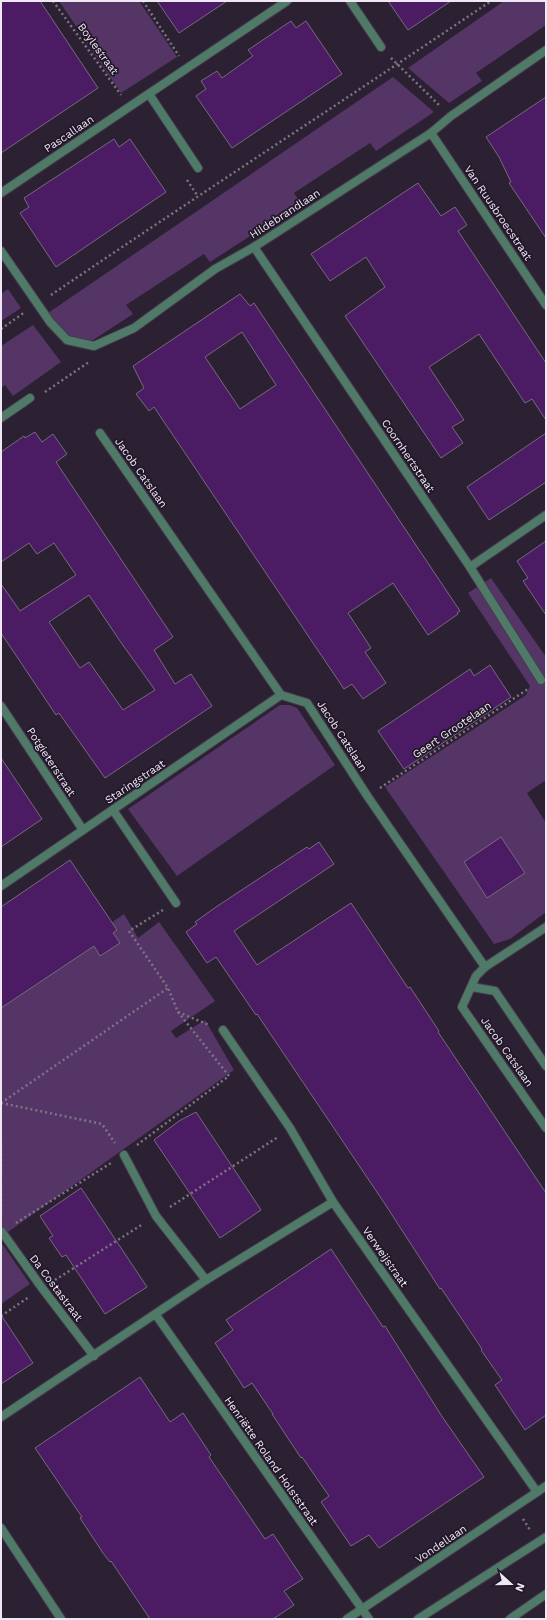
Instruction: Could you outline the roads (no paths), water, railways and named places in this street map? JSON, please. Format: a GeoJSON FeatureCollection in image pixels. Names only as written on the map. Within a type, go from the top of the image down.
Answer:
{"type":"FeatureCollection","features":[{"type":"Feature","properties":{"kind":"street","name":"Pascallaan"},"geometry":{"type":"LineString","coordinates":[[1,193],[287,1]]}},
{"type":"Feature","properties":{"kind":"street"},"geometry":{"type":"LineString","coordinates":[[350,1],[381,47]]}},
{"type":"Feature","properties":{"kind":"street","name":"Hildebrandlaan"},"geometry":{"type":"LineString","coordinates":[[1,251],[36,305],[67,340],[94,346],[134,328],[215,269],[254,247],[431,133],[451,116],[546,50]]}},
{"type":"Feature","properties":{"kind":"street"},"geometry":{"type":"LineString","coordinates":[[148,94],[198,168]]}},
{"type":"Feature","properties":{"kind":"street","name":"Van Ruusbroecstraat"},"geometry":{"type":"LineString","coordinates":[[431,133],[546,305]]}},
{"type":"Feature","properties":{"kind":"street","name":"Coornhertstraat"},"geometry":{"type":"LineString","coordinates":[[254,247],[470,567],[541,680]]}},
{"type":"Feature","properties":{"kind":"street"},"geometry":{"type":"LineString","coordinates":[[1,418],[30,398]]}},
{"type":"Feature","properties":{"kind":"street","name":"Jacob Catslaan"},"geometry":{"type":"LineString","coordinates":[[100,433],[281,695],[307,703],[368,796],[485,967],[476,976],[462,1007],[546,1128]]}},
{"type":"Feature","properties":{"kind":"street"},"geometry":{"type":"LineString","coordinates":[[470,567],[546,515]]}},
{"type":"Feature","properties":{"kind":"street","name":"Staringstraat"},"geometry":{"type":"LineString","coordinates":[[1,886],[281,695]]}},
{"type":"Feature","properties":{"kind":"street","name":"Potgieterstraat"},"geometry":{"type":"LineString","coordinates":[[1,706],[82,830]]}},
{"type":"Feature","properties":{"kind":"street"},"geometry":{"type":"LineString","coordinates":[[113,810],[176,903]]}},
{"type":"Feature","properties":{"kind":"street"},"geometry":{"type":"LineString","coordinates":[[485,967],[546,927]]}},
{"type":"Feature","properties":{"kind":"street"},"geometry":{"type":"LineString","coordinates":[[472,987],[495,991],[546,1066]]}},
{"type":"Feature","properties":{"kind":"street","name":"Verweijstraat"},"geometry":{"type":"LineString","coordinates":[[223,1030],[290,1128],[333,1202],[537,1492]]}},
{"type":"Feature","properties":{"kind":"street"},"geometry":{"type":"LineString","coordinates":[[124,1155],[156,1216],[206,1280]]}},
{"type":"Feature","properties":{"kind":"street"},"geometry":{"type":"LineString","coordinates":[[1,1417],[156,1315],[206,1280],[333,1202]]}},
{"type":"Feature","properties":{"kind":"street","name":"Da Costastraat"},"geometry":{"type":"LineString","coordinates":[[2,1232],[42,1288],[94,1356]]}},
{"type":"Feature","properties":{"kind":"street","name":"Henriëtte Roland Holststraat"},"geometry":{"type":"LineString","coordinates":[[156,1315],[369,1619]]}},
{"type":"Feature","properties":{"kind":"street","name":"Vondellaan"},"geometry":{"type":"LineString","coordinates":[[347,1619],[546,1486]]}},
{"type":"Feature","properties":{"kind":"street"},"geometry":{"type":"LineString","coordinates":[[1,1528],[61,1619]]}},
{"type":"Feature","properties":{"kind":"street"},"geometry":{"type":"LineString","coordinates":[[418,1619],[546,1537]]}},
{"type":"Feature","properties":{"kind":"street"},"geometry":{"type":"LineString","coordinates":[[510,1619],[522,1616],[546,1594]]}}]}
